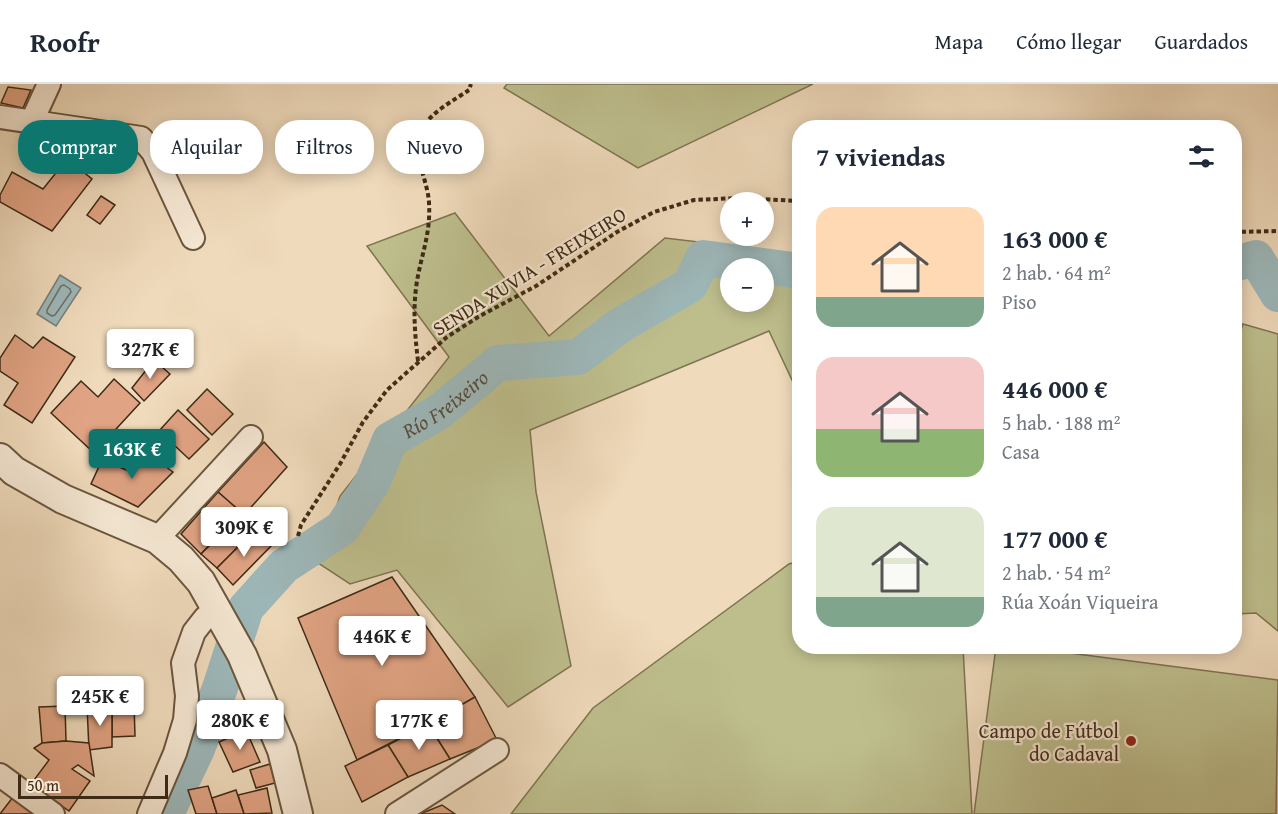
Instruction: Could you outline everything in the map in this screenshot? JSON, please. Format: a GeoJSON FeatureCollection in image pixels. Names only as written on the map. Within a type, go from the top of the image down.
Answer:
{"type":"FeatureCollection","features":[{"type":"Feature","properties":{"kind":"street"},"geometry":{"type":"LineString","coordinates":[[32,120],[49,84]]}},
{"type":"Feature","properties":{"kind":"street"},"geometry":{"type":"LineString","coordinates":[[0,117],[24,120]]}},
{"type":"Feature","properties":{"kind":"street"},"geometry":{"type":"LineString","coordinates":[[138,138],[153,152],[193,238]]}},
{"type":"Feature","properties":{"kind":"street"},"geometry":{"type":"LineString","coordinates":[[157,539],[251,437]]}},
{"type":"Feature","properties":{"kind":"street"},"geometry":{"type":"LineString","coordinates":[[0,458],[14,471],[63,499],[157,539],[182,559],[201,582],[242,655],[282,750],[298,814]]}},
{"type":"Feature","properties":{"kind":"street"},"geometry":{"type":"LineString","coordinates":[[149,814],[175,753],[185,720],[187,696],[183,663],[194,632],[205,618],[221,615]]}},
{"type":"Feature","properties":{"kind":"street"},"geometry":{"type":"LineString","coordinates":[[397,814],[497,750]]}},
{"type":"Feature","properties":{"kind":"street"},"geometry":{"type":"LineString","coordinates":[[0,775],[53,814]]}},
{"type":"Feature","properties":{"kind":"path"},"geometry":{"type":"LineString","coordinates":[[418,361],[414,319],[416,286],[429,234],[429,201],[417,143],[421,130],[429,119],[469,90],[471,84]]}},
{"type":"Feature","properties":{"kind":"path","name":"SENDA XUVIA - FREIXEIRO"},"geometry":{"type":"LineString","coordinates":[[298,536],[301,525],[340,464],[363,422],[387,390],[447,337],[478,317],[536,286],[617,232],[654,212],[694,200],[739,198],[792,201]]}},
{"type":"Feature","properties":{"kind":"path"},"geometry":{"type":"LineString","coordinates":[[1242,232],[1278,231]]}},
{"type":"Feature","properties":{"kind":"green space"},"geometry":{"type":"Polygon","coordinates":[[[507,84],[813,84],[638,168],[504,88],[507,84]]]}},
{"type":"Feature","properties":{"kind":"green space"},"geometry":{"type":"Polygon","coordinates":[[[455,213],[549,336],[665,238],[792,253],[792,380],[769,331],[530,430],[536,492],[571,666],[508,707],[397,570],[350,584],[318,563],[340,496],[449,357],[367,246],[455,213]]]}},
{"type":"Feature","properties":{"kind":"green space"},"geometry":{"type":"Polygon","coordinates":[[[1243,324],[1278,334],[1278,631],[1256,613],[1242,614],[1243,324]]]}},
{"type":"Feature","properties":{"kind":"green space"},"geometry":{"type":"Polygon","coordinates":[[[792,563],[792,654],[963,654],[972,814],[511,814],[593,708],[792,563]]]}},
{"type":"Feature","properties":{"kind":"green space","name":"Campo de Fútbol do Cadaval"},"geometry":{"type":"Polygon","coordinates":[[[995,654],[1077,654],[1278,680],[1276,814],[974,814],[995,654]]]}},
{"type":"Feature","properties":{"kind":"water"},"geometry":{"type":"Polygon","coordinates":[[[60,275],[81,288],[56,326],[37,314],[60,275]]]}},
{"type":"Feature","properties":{"kind":"building"},"geometry":{"type":"Polygon","coordinates":[[[8,87],[31,90],[23,108],[1,103],[8,87]]]}},
{"type":"Feature","properties":{"kind":"building"},"geometry":{"type":"Polygon","coordinates":[[[12,172],[43,189],[55,174],[86,174],[92,179],[52,231],[0,202],[0,195],[12,172]]]}},
{"type":"Feature","properties":{"kind":"building"},"geometry":{"type":"Polygon","coordinates":[[[101,196],[115,205],[100,224],[87,215],[101,196]]]}},
{"type":"Feature","properties":{"kind":"building"},"geometry":{"type":"Polygon","coordinates":[[[15,335],[33,348],[43,337],[75,357],[32,423],[4,405],[18,383],[0,371],[0,358],[15,335]]]}},
{"type":"Feature","properties":{"kind":"building"},"geometry":{"type":"Polygon","coordinates":[[[154,360],[170,374],[144,401],[132,388],[154,360]]]}},
{"type":"Feature","properties":{"kind":"building"},"geometry":{"type":"Polygon","coordinates":[[[114,379],[140,403],[94,453],[51,413],[81,381],[98,397],[114,379]]]}},
{"type":"Feature","properties":{"kind":"building"},"geometry":{"type":"Polygon","coordinates":[[[207,389],[233,414],[212,435],[187,410],[207,389]]]}},
{"type":"Feature","properties":{"kind":"building"},"geometry":{"type":"Polygon","coordinates":[[[178,410],[209,439],[189,459],[159,431],[178,410]]]}},
{"type":"Feature","properties":{"kind":"building"},"geometry":{"type":"Polygon","coordinates":[[[264,442],[287,467],[244,515],[218,492],[264,442]]]}},
{"type":"Feature","properties":{"kind":"building"},"geometry":{"type":"Polygon","coordinates":[[[147,453],[173,472],[138,507],[91,484],[102,460],[129,471],[147,453]]]}},
{"type":"Feature","properties":{"kind":"building"},"geometry":{"type":"Polygon","coordinates":[[[218,492],[241,512],[201,554],[181,534],[218,492]]]}},
{"type":"Feature","properties":{"kind":"building"},"geometry":{"type":"Polygon","coordinates":[[[237,518],[254,531],[217,568],[201,554],[237,518]]]}},
{"type":"Feature","properties":{"kind":"building"},"geometry":{"type":"Polygon","coordinates":[[[254,531],[271,546],[233,585],[217,568],[254,531]]]}},
{"type":"Feature","properties":{"kind":"building"},"geometry":{"type":"Polygon","coordinates":[[[392,577],[475,697],[357,760],[298,618],[392,577]]]}},
{"type":"Feature","properties":{"kind":"building"},"geometry":{"type":"Polygon","coordinates":[[[475,697],[497,740],[450,759],[428,724],[475,697]]]}},
{"type":"Feature","properties":{"kind":"building"},"geometry":{"type":"Polygon","coordinates":[[[134,704],[135,736],[112,737],[112,705],[134,704]]]}},
{"type":"Feature","properties":{"kind":"building"},"geometry":{"type":"Polygon","coordinates":[[[112,705],[112,747],[89,750],[87,706],[112,705]]]}},
{"type":"Feature","properties":{"kind":"building"},"geometry":{"type":"Polygon","coordinates":[[[65,706],[66,741],[42,743],[39,707],[65,706]]]}},
{"type":"Feature","properties":{"kind":"building"},"geometry":{"type":"Polygon","coordinates":[[[428,724],[450,759],[408,777],[388,745],[428,724]]]}},
{"type":"Feature","properties":{"kind":"building"},"geometry":{"type":"Polygon","coordinates":[[[246,730],[260,762],[233,772],[219,742],[246,730]]]}},
{"type":"Feature","properties":{"kind":"building"},"geometry":{"type":"Polygon","coordinates":[[[66,741],[89,743],[94,776],[78,765],[72,769],[90,781],[69,811],[31,784],[49,760],[34,748],[42,743],[66,741]]]}},
{"type":"Feature","properties":{"kind":"building"},"geometry":{"type":"Polygon","coordinates":[[[388,745],[408,777],[362,802],[345,766],[388,745]]]}},
{"type":"Feature","properties":{"kind":"building"},"geometry":{"type":"Polygon","coordinates":[[[270,764],[275,783],[256,788],[250,770],[270,764]]]}},
{"type":"Feature","properties":{"kind":"building"},"geometry":{"type":"Polygon","coordinates":[[[208,786],[217,814],[196,814],[188,790],[208,786]]]}},
{"type":"Feature","properties":{"kind":"building"},"geometry":{"type":"Polygon","coordinates":[[[267,788],[272,813],[244,814],[238,795],[267,788]]]}},
{"type":"Feature","properties":{"kind":"building"},"geometry":{"type":"Polygon","coordinates":[[[236,790],[244,814],[217,814],[212,798],[236,790]]]}},
{"type":"Feature","properties":{"kind":"building"},"geometry":{"type":"Polygon","coordinates":[[[13,797],[36,814],[0,814],[13,797]]]}},
{"type":"Feature","properties":{"kind":"building"},"geometry":{"type":"Polygon","coordinates":[[[442,805],[455,814],[420,814],[442,805]]]}},
{"type":"Feature","properties":{"kind":"waterway","name":"Río Freixeiro"},"geometry":{"type":"LineString","coordinates":[[166,814],[197,749],[246,608],[284,566],[342,528],[372,483],[390,440],[439,412],[498,363],[578,357],[619,326],[690,285],[703,258],[792,270]]}},
{"type":"Feature","properties":{"kind":"waterway","name":"Río Freixeiro"},"geometry":{"type":"LineString","coordinates":[[1242,262],[1256,258],[1278,294]]}},
{"type":"Feature","properties":{"kind":"place","name":"Campo de Fútbol do Cadaval"},"geometry":{"type":"Point","coordinates":[1131,741]}}]}
